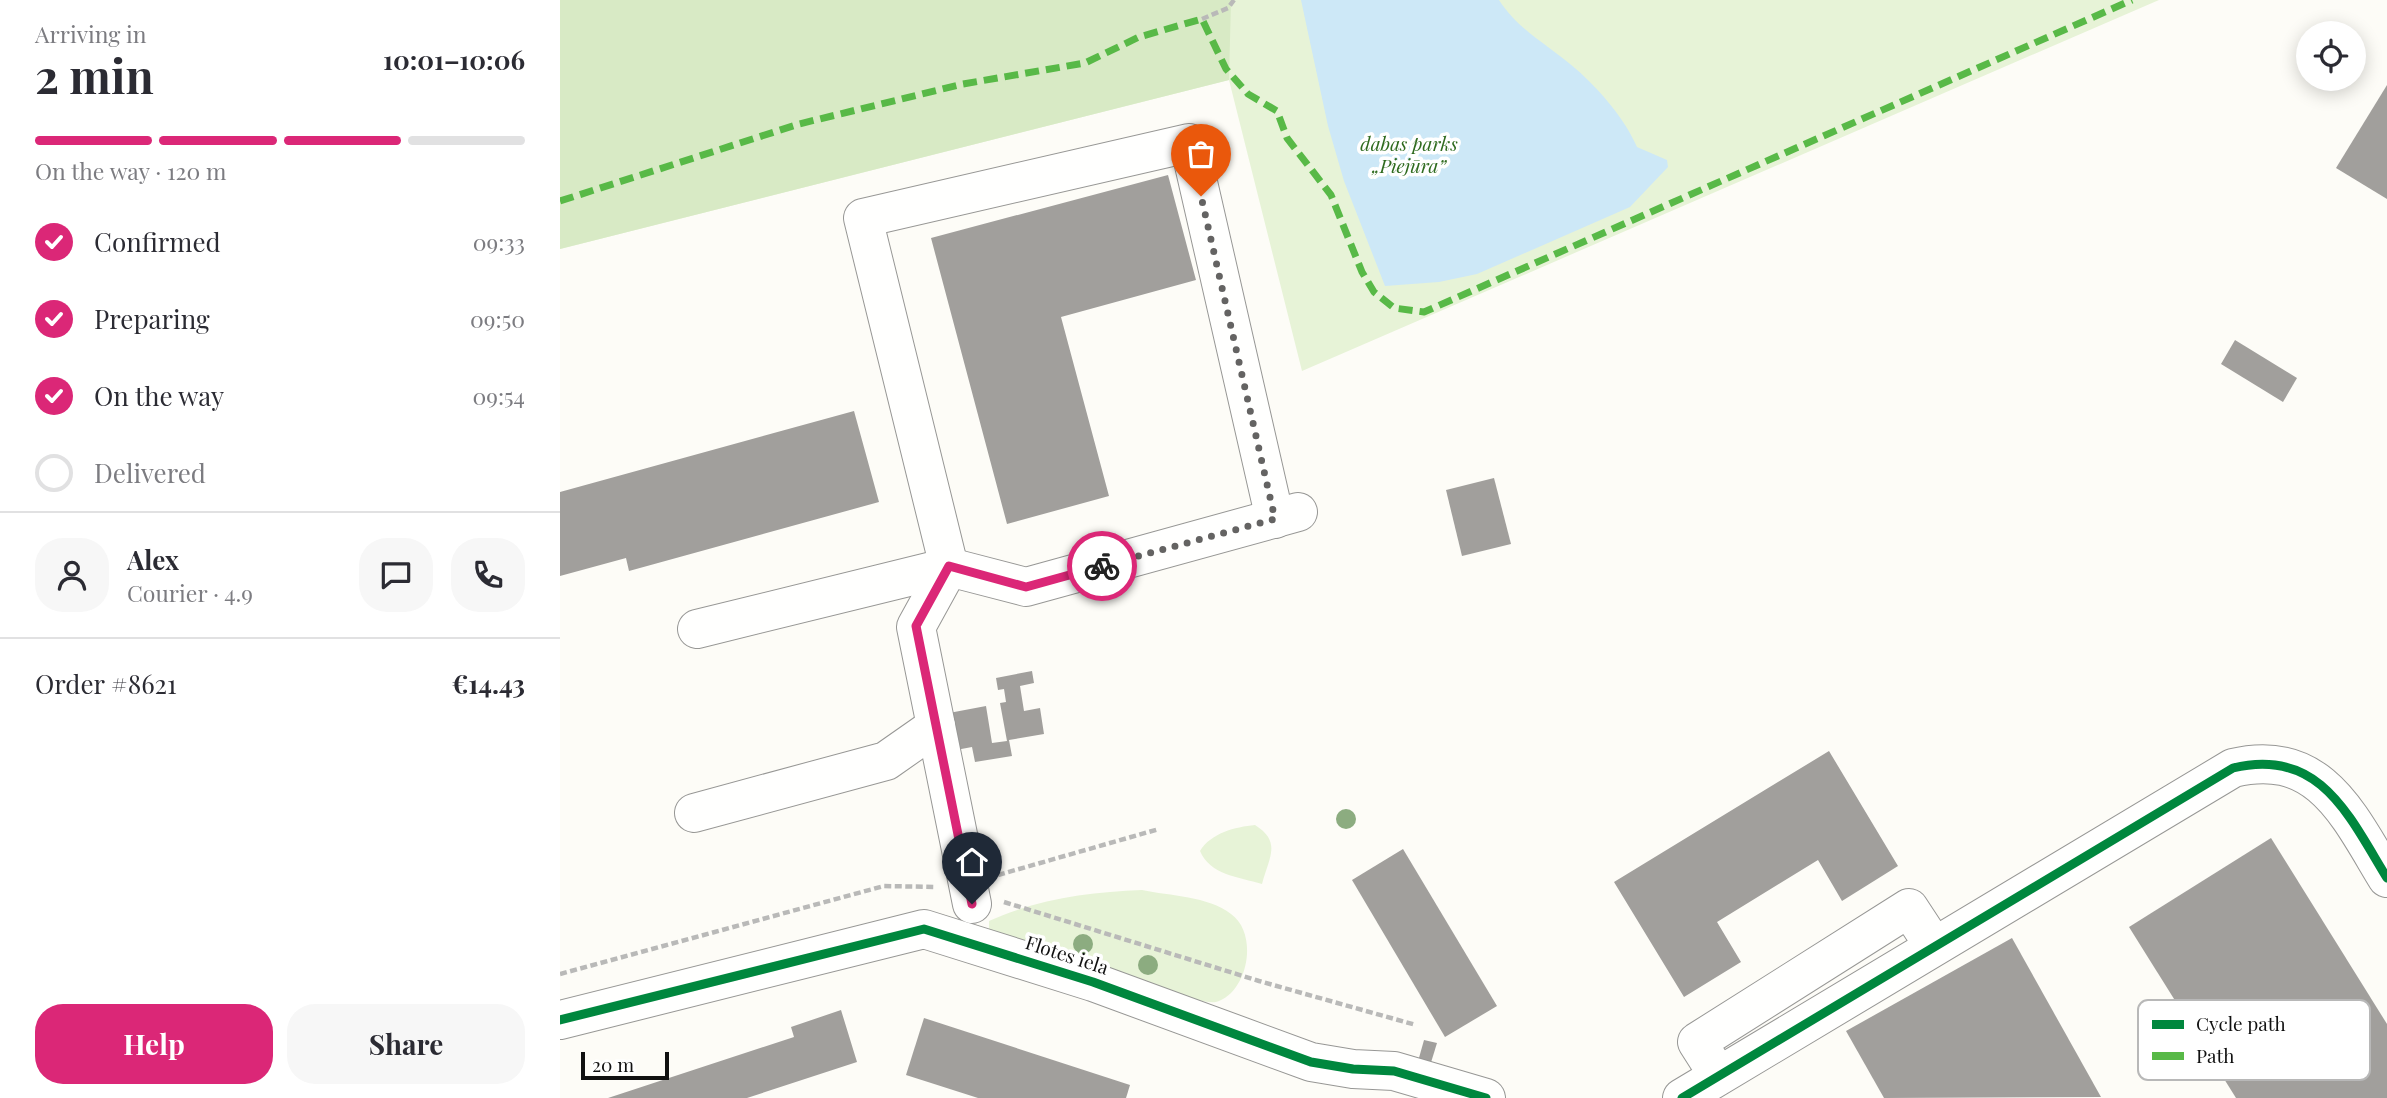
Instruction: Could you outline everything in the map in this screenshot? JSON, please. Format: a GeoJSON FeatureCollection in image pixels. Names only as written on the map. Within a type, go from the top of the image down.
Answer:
{"type":"FeatureCollection","features":[{"type":"Feature","properties":{"kind":"street"},"geometry":{"type":"LineString","coordinates":[[698,629],[949,566],[1026,587],[1287,515],[1189,143],[863,218],[949,566],[916,626],[936,726],[979,896]]}},
{"type":"Feature","properties":{"kind":"street"},"geometry":{"type":"LineString","coordinates":[[694,813],[886,761],[936,726]]}},
{"type":"Feature","properties":{"kind":"street"},"geometry":{"type":"LineString","coordinates":[[1682,1098],[2233,768],[2259,762],[2283,765],[2323,786],[2342,805],[2387,878]]}},
{"type":"Feature","properties":{"kind":"street","name":"Flotes iela"},"geometry":{"type":"LineString","coordinates":[[560,1020],[924,929],[1093,982],[1311,1062],[1353,1069],[1394,1071],[1437,1081],[1486,1098]]}},
{"type":"Feature","properties":{"kind":"path"},"geometry":{"type":"LineString","coordinates":[[1202,19],[1228,8],[1234,0]]}},
{"type":"Feature","properties":{"kind":"path"},"geometry":{"type":"LineString","coordinates":[[979,896],[1159,829]]}},
{"type":"Feature","properties":{"kind":"path"},"geometry":{"type":"LineString","coordinates":[[560,974],[884,886],[950,888],[1220,970],[1416,1025]]}},
{"type":"Feature","properties":{"kind":"green space","name":"dabas parks „Piejūra”"},"geometry":{"type":"Polygon","coordinates":[[[560,0],[2159,0],[1302,371],[1229,80],[560,249],[560,0]]]}},
{"type":"Feature","properties":{"kind":"green space"},"geometry":{"type":"Polygon","coordinates":[[[560,0],[1231,0],[1229,80],[560,249],[560,0]]]}},
{"type":"Feature","properties":{"kind":"green space"},"geometry":{"type":"Polygon","coordinates":[[[1255,825],[1263,831],[1271,844],[1262,884],[1218,870],[1200,851],[1210,840],[1224,832],[1255,825]]]}},
{"type":"Feature","properties":{"kind":"green space"},"geometry":{"type":"Polygon","coordinates":[[[1142,890],[1211,903],[1231,914],[1239,923],[1245,934],[1246,960],[1243,973],[1229,995],[1217,1002],[1198,1000],[989,930],[989,921],[1045,902],[1083,895],[1142,890]]]}},
{"type":"Feature","properties":{"kind":"water"},"geometry":{"type":"Polygon","coordinates":[[[1301,0],[1499,0],[1525,29],[1566,60],[1594,86],[1611,105],[1637,147],[1667,160],[1668,167],[1630,207],[1477,274],[1439,282],[1385,286],[1344,181],[1328,126],[1301,0]]]}},
{"type":"Feature","properties":{"kind":"building"},"geometry":{"type":"Polygon","coordinates":[[[2387,85],[2387,199],[2336,168],[2387,85]]]}},
{"type":"Feature","properties":{"kind":"building"},"geometry":{"type":"Polygon","coordinates":[[[1168,175],[1196,280],[1061,317],[1109,496],[1007,524],[931,238],[1168,175]]]}},
{"type":"Feature","properties":{"kind":"building"},"geometry":{"type":"Polygon","coordinates":[[[2235,340],[2297,378],[2283,402],[2221,364],[2235,340]]]}},
{"type":"Feature","properties":{"kind":"building"},"geometry":{"type":"Polygon","coordinates":[[[854,411],[879,502],[629,571],[626,558],[560,576],[560,492],[854,411]]]}},
{"type":"Feature","properties":{"kind":"building"},"geometry":{"type":"Polygon","coordinates":[[[1494,478],[1511,544],[1462,556],[1446,490],[1494,478]]]}},
{"type":"Feature","properties":{"kind":"building"},"geometry":{"type":"Polygon","coordinates":[[[1032,671],[1034,683],[1020,686],[1024,711],[1040,708],[1044,734],[1009,740],[1012,756],[975,762],[972,747],[956,750],[949,713],[986,706],[992,743],[1007,741],[1000,703],[1006,702],[1004,689],[998,690],[996,678],[1032,671]]]}},
{"type":"Feature","properties":{"kind":"building"},"geometry":{"type":"Polygon","coordinates":[[[1829,751],[1898,866],[1842,901],[1818,860],[1717,922],[1741,962],[1684,997],[1614,882],[1829,751]]]}},
{"type":"Feature","properties":{"kind":"building"},"geometry":{"type":"Polygon","coordinates":[[[2271,838],[2387,1024],[2387,1098],[2236,1098],[2225,1080],[2370,1080],[2370,1000],[2175,1000],[2129,927],[2271,838]]]}},
{"type":"Feature","properties":{"kind":"building"},"geometry":{"type":"Polygon","coordinates":[[[1403,849],[1497,1006],[1445,1037],[1352,880],[1403,849]]]}},
{"type":"Feature","properties":{"kind":"building"},"geometry":{"type":"Polygon","coordinates":[[[2012,938],[2101,1097],[1884,1098],[1846,1031],[2012,938]]]}},
{"type":"Feature","properties":{"kind":"building"},"geometry":{"type":"Polygon","coordinates":[[[841,1010],[857,1062],[747,1098],[608,1098],[794,1037],[791,1027],[841,1010]]]}},
{"type":"Feature","properties":{"kind":"building"},"geometry":{"type":"Polygon","coordinates":[[[924,1018],[1130,1085],[1126,1098],[978,1098],[906,1075],[924,1018]]]}},
{"type":"Feature","properties":{"kind":"building"},"geometry":{"type":"Polygon","coordinates":[[[1424,1040],[1437,1043],[1429,1069],[1417,1065],[1424,1040]]]}},
{"type":"Feature","properties":{"kind":"marked path"},"geometry":{"type":"LineString","coordinates":[[560,201],[799,124],[963,84],[1085,63],[1139,37],[1202,19],[1226,69],[1248,94],[1277,111],[1287,138],[1331,195],[1362,272],[1374,292],[1394,308],[1424,312],[2132,0]]}},
{"type":"Feature","properties":{"kind":"cycle path"},"geometry":{"type":"LineString","coordinates":[[1682,1098],[2233,768],[2263,764],[2288,768],[2310,777],[2345,810],[2387,878]]}},
{"type":"Feature","properties":{"kind":"cycle path"},"geometry":{"type":"LineString","coordinates":[[560,1020],[924,929],[1093,982],[1311,1062],[1353,1069],[1394,1071],[1486,1098]]}},
{"type":"Feature","properties":{"kind":"way so far"},"geometry":{"type":"LineString","coordinates":[[1102,566],[1275,519],[1201,196]]}},
{"type":"Feature","properties":{"kind":"route"},"geometry":{"type":"LineString","coordinates":[[972,904],[916,626],[949,566],[1026,587],[1102,566]]}}]}
